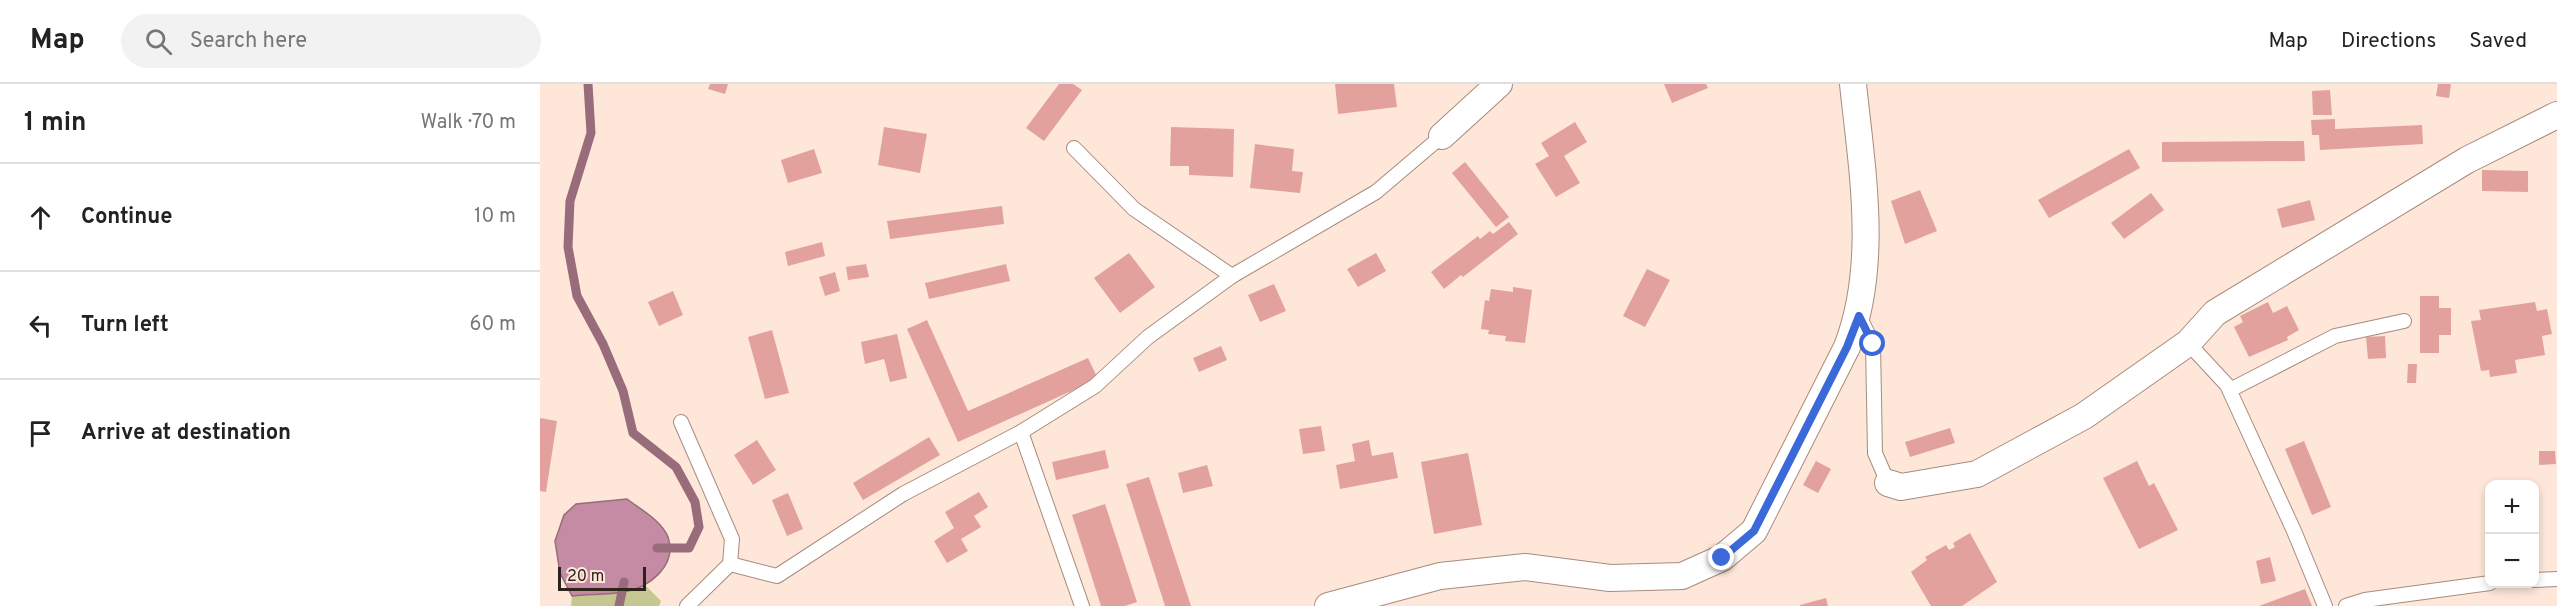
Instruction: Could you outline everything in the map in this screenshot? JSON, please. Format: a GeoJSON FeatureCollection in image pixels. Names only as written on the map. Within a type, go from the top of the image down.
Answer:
{"type":"FeatureCollection","features":[{"type":"Feature","properties":{"kind":"street"},"geometry":{"type":"LineString","coordinates":[[1442,136],[1499,84]]}},
{"type":"Feature","properties":{"kind":"street"},"geometry":{"type":"LineString","coordinates":[[1328,606],[1440,576],[1526,567],[1610,578],[1682,576],[1722,558],[1754,531],[1847,347],[1859,316],[1867,248],[1853,84]]}},
{"type":"Feature","properties":{"kind":"street"},"geometry":{"type":"LineString","coordinates":[[1888,483],[1901,487],[1977,474],[2084,416],[2188,343],[2215,313],[2467,160],[2557,115]]}},
{"type":"Feature","properties":{"kind":"lane"},"geometry":{"type":"LineString","coordinates":[[730,564],[777,576],[903,494],[1021,432],[1095,386],[1148,337],[1232,276],[1376,192],[1442,136]]}},
{"type":"Feature","properties":{"kind":"lane"},"geometry":{"type":"LineString","coordinates":[[1074,148],[1134,209],[1232,276]]}},
{"type":"Feature","properties":{"kind":"lane"},"geometry":{"type":"LineString","coordinates":[[1859,316],[1873,344],[1875,453],[1888,483]]}},
{"type":"Feature","properties":{"kind":"lane"},"geometry":{"type":"LineString","coordinates":[[2230,390],[2335,336],[2404,321]]}},
{"type":"Feature","properties":{"kind":"lane"},"geometry":{"type":"LineString","coordinates":[[2188,343],[2230,390],[2294,531],[2325,606]]}},
{"type":"Feature","properties":{"kind":"lane"},"geometry":{"type":"LineString","coordinates":[[681,423],[732,539],[730,564],[687,606]]}},
{"type":"Feature","properties":{"kind":"lane"},"geometry":{"type":"LineString","coordinates":[[1021,432],[1082,606]]}},
{"type":"Feature","properties":{"kind":"lane"},"geometry":{"type":"LineString","coordinates":[[2539,579],[2557,579]]}},
{"type":"Feature","properties":{"kind":"lane"},"geometry":{"type":"LineString","coordinates":[[2346,606],[2365,600],[2485,584]]}},
{"type":"Feature","properties":{"kind":"green space"},"geometry":{"type":"Polygon","coordinates":[[[645,585],[661,601],[659,606],[571,606],[572,596],[624,592],[645,585]]]}},
{"type":"Feature","properties":{"kind":"shaded area"},"geometry":{"type":"Polygon","coordinates":[[[627,499],[650,516],[665,531],[670,548],[665,566],[651,580],[633,590],[572,596],[560,573],[555,541],[564,515],[576,504],[627,499]]]}},
{"type":"Feature","properties":{"kind":"building"},"geometry":{"type":"Polygon","coordinates":[[[710,84],[728,84],[725,94],[708,89],[710,84]]]}},
{"type":"Feature","properties":{"kind":"building"},"geometry":{"type":"Polygon","coordinates":[[[1059,84],[1073,84],[1082,90],[1044,141],[1026,128],[1059,84]]]}},
{"type":"Feature","properties":{"kind":"building"},"geometry":{"type":"Polygon","coordinates":[[[1335,84],[1394,84],[1397,107],[1338,114],[1335,84]]]}},
{"type":"Feature","properties":{"kind":"building"},"geometry":{"type":"Polygon","coordinates":[[[1664,84],[1706,84],[1708,88],[1672,103],[1664,84]]]}},
{"type":"Feature","properties":{"kind":"building"},"geometry":{"type":"Polygon","coordinates":[[[2438,84],[2451,84],[2449,98],[2436,96],[2438,84]]]}},
{"type":"Feature","properties":{"kind":"building"},"geometry":{"type":"Polygon","coordinates":[[[2330,90],[2332,115],[2313,115],[2312,91],[2330,90]]]}},
{"type":"Feature","properties":{"kind":"building"},"geometry":{"type":"Polygon","coordinates":[[[2335,119],[2335,129],[2422,125],[2423,144],[2320,150],[2319,135],[2312,135],[2311,120],[2335,119]]]}},
{"type":"Feature","properties":{"kind":"building"},"geometry":{"type":"Polygon","coordinates":[[[1575,122],[1587,142],[1564,156],[1580,183],[1556,197],[1535,164],[1549,156],[1541,143],[1575,122]]]}},
{"type":"Feature","properties":{"kind":"building"},"geometry":{"type":"Polygon","coordinates":[[[884,127],[927,134],[920,173],[878,165],[884,127]]]}},
{"type":"Feature","properties":{"kind":"building"},"geometry":{"type":"Polygon","coordinates":[[[1171,127],[1234,129],[1233,177],[1189,175],[1189,166],[1170,166],[1171,127]]]}},
{"type":"Feature","properties":{"kind":"building"},"geometry":{"type":"Polygon","coordinates":[[[2304,141],[2305,161],[2162,162],[2162,142],[2304,141]]]}},
{"type":"Feature","properties":{"kind":"building"},"geometry":{"type":"Polygon","coordinates":[[[1255,144],[1294,149],[1292,171],[1303,172],[1300,193],[1250,188],[1255,144]]]}},
{"type":"Feature","properties":{"kind":"building"},"geometry":{"type":"Polygon","coordinates":[[[814,149],[822,173],[788,183],[781,160],[814,149]]]}},
{"type":"Feature","properties":{"kind":"building"},"geometry":{"type":"Polygon","coordinates":[[[2129,149],[2140,168],[2049,218],[2038,200],[2129,149]]]}},
{"type":"Feature","properties":{"kind":"building"},"geometry":{"type":"Polygon","coordinates":[[[1465,162],[1509,217],[1496,227],[1452,173],[1465,162]]]}},
{"type":"Feature","properties":{"kind":"building"},"geometry":{"type":"Polygon","coordinates":[[[2482,170],[2528,171],[2528,192],[2482,191],[2482,170]]]}},
{"type":"Feature","properties":{"kind":"building"},"geometry":{"type":"Polygon","coordinates":[[[1920,190],[1937,231],[1905,244],[1891,201],[1920,190]]]}},
{"type":"Feature","properties":{"kind":"building"},"geometry":{"type":"Polygon","coordinates":[[[2151,193],[2164,210],[2124,239],[2111,223],[2151,193]]]}},
{"type":"Feature","properties":{"kind":"building"},"geometry":{"type":"Polygon","coordinates":[[[2310,200],[2315,220],[2282,228],[2277,209],[2310,200]]]}},
{"type":"Feature","properties":{"kind":"building"},"geometry":{"type":"Polygon","coordinates":[[[1002,206],[1004,224],[890,239],[887,221],[1002,206]]]}},
{"type":"Feature","properties":{"kind":"building"},"geometry":{"type":"Polygon","coordinates":[[[1509,222],[1518,234],[1444,289],[1431,272],[1478,236],[1480,239],[1490,231],[1493,234],[1509,222]]]}},
{"type":"Feature","properties":{"kind":"building"},"geometry":{"type":"Polygon","coordinates":[[[822,242],[825,256],[788,266],[785,252],[822,242]]]}},
{"type":"Feature","properties":{"kind":"building"},"geometry":{"type":"Polygon","coordinates":[[[1129,253],[1155,287],[1120,313],[1094,278],[1129,253]]]}},
{"type":"Feature","properties":{"kind":"building"},"geometry":{"type":"Polygon","coordinates":[[[1376,253],[1386,271],[1358,287],[1347,269],[1376,253]]]}},
{"type":"Feature","properties":{"kind":"building"},"geometry":{"type":"Polygon","coordinates":[[[866,264],[869,277],[848,280],[846,267],[866,264]]]}},
{"type":"Feature","properties":{"kind":"building"},"geometry":{"type":"Polygon","coordinates":[[[1006,264],[1010,281],[929,299],[925,283],[1006,264]]]}},
{"type":"Feature","properties":{"kind":"building"},"geometry":{"type":"Polygon","coordinates":[[[1647,269],[1670,280],[1645,327],[1623,316],[1647,269]]]}},
{"type":"Feature","properties":{"kind":"building"},"geometry":{"type":"Polygon","coordinates":[[[835,272],[840,291],[825,296],[819,277],[835,272]]]}},
{"type":"Feature","properties":{"kind":"building"},"geometry":{"type":"Polygon","coordinates":[[[1274,284],[1286,311],[1260,322],[1248,295],[1274,284]]]}},
{"type":"Feature","properties":{"kind":"building"},"geometry":{"type":"Polygon","coordinates":[[[1513,287],[1532,290],[1525,343],[1505,341],[1506,336],[1488,334],[1489,330],[1481,329],[1485,300],[1489,301],[1491,289],[1513,292],[1513,287]]]}},
{"type":"Feature","properties":{"kind":"building"},"geometry":{"type":"Polygon","coordinates":[[[673,291],[683,315],[659,326],[648,302],[673,291]]]}},
{"type":"Feature","properties":{"kind":"building"},"geometry":{"type":"Polygon","coordinates":[[[2420,296],[2439,296],[2439,308],[2451,308],[2451,335],[2439,335],[2439,353],[2420,353],[2420,296]]]}},
{"type":"Feature","properties":{"kind":"building"},"geometry":{"type":"Polygon","coordinates":[[[2268,302],[2273,313],[2287,306],[2299,330],[2287,337],[2288,340],[2249,357],[2234,327],[2243,322],[2240,316],[2268,302]]]}},
{"type":"Feature","properties":{"kind":"building"},"geometry":{"type":"Polygon","coordinates":[[[2535,302],[2537,311],[2547,309],[2552,334],[2542,336],[2545,355],[2515,360],[2517,373],[2490,377],[2489,370],[2481,371],[2471,321],[2481,320],[2479,310],[2535,302]]]}},
{"type":"Feature","properties":{"kind":"building"},"geometry":{"type":"Polygon","coordinates":[[[927,320],[968,411],[1088,358],[1098,379],[958,442],[907,329],[927,320]]]}},
{"type":"Feature","properties":{"kind":"building"},"geometry":{"type":"Polygon","coordinates":[[[772,330],[789,393],[765,399],[748,337],[772,330]]]}},
{"type":"Feature","properties":{"kind":"building"},"geometry":{"type":"Polygon","coordinates":[[[897,334],[907,378],[890,382],[884,359],[865,364],[861,342],[897,334]]]}},
{"type":"Feature","properties":{"kind":"building"},"geometry":{"type":"Polygon","coordinates":[[[2385,336],[2386,358],[2368,359],[2366,337],[2385,336]]]}},
{"type":"Feature","properties":{"kind":"building"},"geometry":{"type":"Polygon","coordinates":[[[1221,346],[1227,360],[1199,372],[1193,358],[1221,346]]]}},
{"type":"Feature","properties":{"kind":"building"},"geometry":{"type":"Polygon","coordinates":[[[2408,364],[2417,364],[2416,383],[2407,383],[2408,364]]]}},
{"type":"Feature","properties":{"kind":"building"},"geometry":{"type":"Polygon","coordinates":[[[540,418],[557,421],[546,492],[540,491],[540,418]]]}},
{"type":"Feature","properties":{"kind":"building"},"geometry":{"type":"Polygon","coordinates":[[[1321,426],[1325,451],[1303,454],[1299,429],[1321,426]]]}},
{"type":"Feature","properties":{"kind":"building"},"geometry":{"type":"Polygon","coordinates":[[[1950,428],[1955,443],[1910,457],[1905,442],[1950,428]]]}},
{"type":"Feature","properties":{"kind":"building"},"geometry":{"type":"Polygon","coordinates":[[[929,437],[940,455],[863,500],[853,483],[929,437]]]}},
{"type":"Feature","properties":{"kind":"building"},"geometry":{"type":"Polygon","coordinates":[[[757,440],[776,470],[753,485],[734,455],[757,440]]]}},
{"type":"Feature","properties":{"kind":"building"},"geometry":{"type":"Polygon","coordinates":[[[1369,440],[1372,456],[1393,452],[1398,478],[1340,489],[1336,465],[1355,461],[1352,444],[1369,440]]]}},
{"type":"Feature","properties":{"kind":"building"},"geometry":{"type":"Polygon","coordinates":[[[2304,441],[2331,507],[2312,515],[2285,449],[2304,441]]]}},
{"type":"Feature","properties":{"kind":"building"},"geometry":{"type":"Polygon","coordinates":[[[1105,450],[1109,468],[1056,480],[1052,462],[1105,450]]]}},
{"type":"Feature","properties":{"kind":"building"},"geometry":{"type":"Polygon","coordinates":[[[2539,451],[2555,451],[2556,464],[2539,465],[2539,451]]]}},
{"type":"Feature","properties":{"kind":"building"},"geometry":{"type":"Polygon","coordinates":[[[1468,453],[1482,525],[1434,534],[1421,462],[1468,453]]]}},
{"type":"Feature","properties":{"kind":"building"},"geometry":{"type":"Polygon","coordinates":[[[1816,461],[1831,469],[1818,493],[1803,485],[1816,461]]]}},
{"type":"Feature","properties":{"kind":"building"},"geometry":{"type":"Polygon","coordinates":[[[2137,461],[2149,486],[2154,483],[2178,530],[2139,549],[2103,478],[2137,461]]]}},
{"type":"Feature","properties":{"kind":"building"},"geometry":{"type":"Polygon","coordinates":[[[1207,465],[1213,486],[1183,493],[1178,473],[1207,465]]]}},
{"type":"Feature","properties":{"kind":"building"},"geometry":{"type":"Polygon","coordinates":[[[1149,477],[1191,606],[1165,606],[1126,484],[1149,477]]]}},
{"type":"Feature","properties":{"kind":"building"},"geometry":{"type":"Polygon","coordinates":[[[979,492],[988,507],[974,516],[981,527],[961,539],[968,551],[947,563],[934,541],[954,528],[945,512],[979,492]]]}},
{"type":"Feature","properties":{"kind":"building"},"geometry":{"type":"Polygon","coordinates":[[[788,493],[803,529],[787,536],[772,500],[788,493]]]}},
{"type":"Feature","properties":{"kind":"building"},"geometry":{"type":"Polygon","coordinates":[[[1105,504],[1137,602],[1125,606],[1101,606],[1072,515],[1105,504]]]}},
{"type":"Feature","properties":{"kind":"building"},"geometry":{"type":"Polygon","coordinates":[[[1970,533],[1997,582],[1962,606],[1931,606],[1911,572],[1927,560],[1925,557],[1946,545],[1949,550],[1955,547],[1953,543],[1970,533]]]}},
{"type":"Feature","properties":{"kind":"building"},"geometry":{"type":"Polygon","coordinates":[[[2270,557],[2276,581],[2261,584],[2256,561],[2270,557]]]}},
{"type":"Feature","properties":{"kind":"building"},"geometry":{"type":"Polygon","coordinates":[[[2305,589],[2312,606],[2259,606],[2305,589]]]}},
{"type":"Feature","properties":{"kind":"building"},"geometry":{"type":"Polygon","coordinates":[[[1826,598],[1828,606],[1800,606],[1800,605],[1826,598]]]}},
{"type":"Feature","properties":{"kind":"waterway"},"geometry":{"type":"LineString","coordinates":[[588,84],[591,133],[570,201],[568,247],[577,296],[603,344],[623,391],[633,433],[676,467],[695,502],[699,527],[689,548],[657,548]]}},
{"type":"Feature","properties":{"kind":"waterway"},"geometry":{"type":"LineString","coordinates":[[619,606],[624,582]]}},
{"type":"Feature","properties":{"kind":"route"},"geometry":{"type":"LineString","coordinates":[[1722,558],[1754,531],[1847,347],[1859,316],[1873,344]]}}]}
